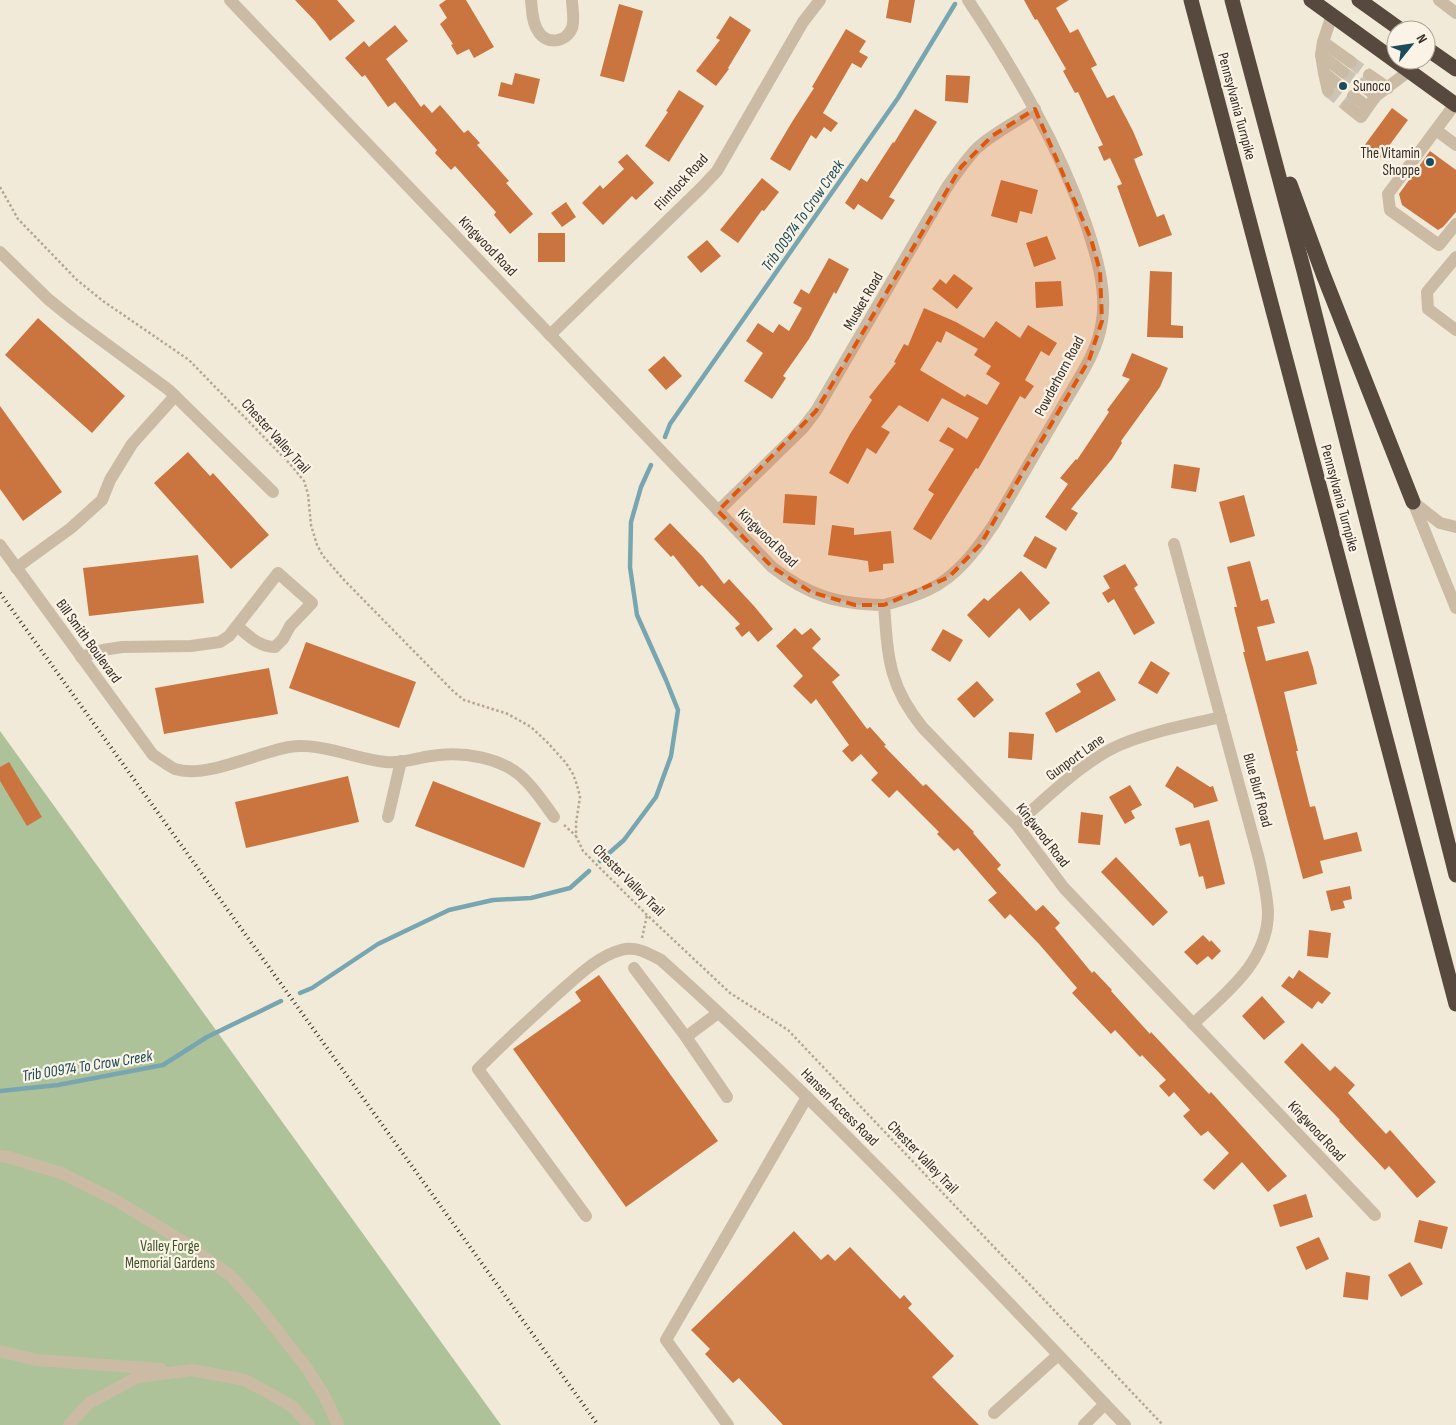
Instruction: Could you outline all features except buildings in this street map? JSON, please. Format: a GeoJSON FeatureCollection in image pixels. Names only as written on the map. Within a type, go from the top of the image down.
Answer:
{"type":"FeatureCollection","features":[{"type":"Feature","properties":{"kind":"highway","name":"Pennsylvania Turnpike"},"geometry":{"type":"LineString","coordinates":[[1191,0],[1456,1004]]}},
{"type":"Feature","properties":{"kind":"highway","name":"Pennsylvania Turnpike"},"geometry":{"type":"LineString","coordinates":[[1232,0],[1304,271],[1456,874]]}},
{"type":"Feature","properties":{"kind":"highway"},"geometry":{"type":"LineString","coordinates":[[1311,0],[1456,105]]}},
{"type":"Feature","properties":{"kind":"highway"},"geometry":{"type":"LineString","coordinates":[[1359,0],[1387,20]]}},
{"type":"Feature","properties":{"kind":"highway"},"geometry":{"type":"LineString","coordinates":[[1436,55],[1456,69]]}},
{"type":"Feature","properties":{"kind":"highway"},"geometry":{"type":"LineString","coordinates":[[1257,91],[1322,274],[1413,502]]}},
{"type":"Feature","properties":{"kind":"street","name":"Kingwood Road"},"geometry":{"type":"LineString","coordinates":[[230,0],[772,567],[791,582],[832,600],[855,605],[884,605],[891,670],[899,692],[909,711],[923,728],[1016,824],[1064,888],[1374,1216]]}},
{"type":"Feature","properties":{"kind":"street"},"geometry":{"type":"LineString","coordinates":[[531,0],[537,30],[545,39],[557,41],[566,37],[573,27],[572,0]]}},
{"type":"Feature","properties":{"kind":"street","name":"Flintlock Road"},"geometry":{"type":"LineString","coordinates":[[550,335],[701,188],[717,170],[803,22],[820,0]]}},
{"type":"Feature","properties":{"kind":"street","name":"Powderhorn Road"},"geometry":{"type":"LineString","coordinates":[[884,605],[930,590],[949,577],[980,545],[1089,360],[1098,338],[1102,321],[1100,271],[1079,204],[1036,109],[1004,54],[968,0]]}},
{"type":"Feature","properties":{"kind":"street"},"geometry":{"type":"LineString","coordinates":[[1439,0],[1456,13]]}},
{"type":"Feature","properties":{"kind":"street"},"geometry":{"type":"LineString","coordinates":[[1332,15],[1323,42],[1321,55],[1324,73],[1332,87]]}},
{"type":"Feature","properties":{"kind":"street"},"geometry":{"type":"LineString","coordinates":[[1321,55],[1347,67],[1323,42]]}},
{"type":"Feature","properties":{"kind":"street"},"geometry":{"type":"LineString","coordinates":[[1350,101],[1368,108],[1376,96],[1409,71]]}},
{"type":"Feature","properties":{"kind":"street"},"geometry":{"type":"LineString","coordinates":[[1376,96],[1366,80],[1388,88]]}},
{"type":"Feature","properties":{"kind":"street"},"geometry":{"type":"LineString","coordinates":[[1456,105],[1388,194],[1390,210],[1439,245],[1456,224]]}},
{"type":"Feature","properties":{"kind":"street","name":"Musket Road"},"geometry":{"type":"LineString","coordinates":[[718,511],[803,428],[816,411],[947,187],[961,167],[992,136],[1036,109]]}},
{"type":"Feature","properties":{"kind":"street"},"geometry":{"type":"LineString","coordinates":[[1436,130],[1456,145]]}},
{"type":"Feature","properties":{"kind":"street"},"geometry":{"type":"LineString","coordinates":[[0,252],[48,299],[175,396],[273,492]]}},
{"type":"Feature","properties":{"kind":"street"},"geometry":{"type":"LineString","coordinates":[[1456,258],[1427,292],[1428,309],[1456,330]]}},
{"type":"Feature","properties":{"kind":"street"},"geometry":{"type":"LineString","coordinates":[[16,568],[71,528],[102,500],[110,480],[132,444],[175,396]]}},
{"type":"Feature","properties":{"kind":"street"},"geometry":{"type":"LineString","coordinates":[[1413,502],[1440,523],[1456,527]]}},
{"type":"Feature","properties":{"kind":"street"},"geometry":{"type":"LineString","coordinates":[[1413,502],[1456,608]]}},
{"type":"Feature","properties":{"kind":"street","name":"Blue Bluff Road"},"geometry":{"type":"LineString","coordinates":[[1174,544],[1259,859],[1268,914],[1264,938],[1245,974],[1193,1024]]}},
{"type":"Feature","properties":{"kind":"street","name":"Bill Smith Boulevard"},"geometry":{"type":"LineString","coordinates":[[0,545],[153,755],[175,769],[191,772],[243,761],[290,747],[322,749],[392,763],[401,761]]}},
{"type":"Feature","properties":{"kind":"street"},"geometry":{"type":"LineString","coordinates":[[81,656],[122,647],[191,646],[220,642],[230,636],[237,626],[278,573],[312,603],[290,626],[283,639],[275,647],[266,647],[254,641],[237,626]]}},
{"type":"Feature","properties":{"kind":"street","name":"Gunport Lane"},"geometry":{"type":"LineString","coordinates":[[1016,824],[1083,767],[1120,744],[1221,717]]}},
{"type":"Feature","properties":{"kind":"street"},"geometry":{"type":"LineString","coordinates":[[388,817],[401,761],[453,754],[494,761],[512,769],[526,780],[554,817]]}},
{"type":"Feature","properties":{"kind":"street"},"geometry":{"type":"LineString","coordinates":[[586,1216],[478,1070],[502,1045],[582,972],[606,955],[623,949],[640,949]]}},
{"type":"Feature","properties":{"kind":"street","name":"Hansen Access Road"},"geometry":{"type":"LineString","coordinates":[[640,949],[661,960],[807,1098],[926,1216],[1125,1425]]}},
{"type":"Feature","properties":{"kind":"street"},"geometry":{"type":"LineString","coordinates":[[634,968],[686,1037],[727,1097]]}},
{"type":"Feature","properties":{"kind":"street"},"geometry":{"type":"LineString","coordinates":[[686,1037],[718,1013]]}},
{"type":"Feature","properties":{"kind":"street"},"geometry":{"type":"LineString","coordinates":[[728,1425],[666,1340],[807,1098]]}},
{"type":"Feature","properties":{"kind":"street"},"geometry":{"type":"LineString","coordinates":[[3,1154],[61,1173],[117,1201],[176,1237],[231,1276],[258,1306],[306,1367],[324,1395],[338,1425]]}},
{"type":"Feature","properties":{"kind":"street"},"geometry":{"type":"LineString","coordinates":[[0,1351],[36,1360],[183,1371]]}},
{"type":"Feature","properties":{"kind":"street"},"geometry":{"type":"LineString","coordinates":[[994,1413],[1058,1355]]}},
{"type":"Feature","properties":{"kind":"street"},"geometry":{"type":"LineString","coordinates":[[69,1425],[89,1403],[138,1378],[192,1370],[245,1380],[292,1406],[309,1425]]}},
{"type":"Feature","properties":{"kind":"street"},"geometry":{"type":"LineString","coordinates":[[1084,1425],[1105,1404]]}},
{"type":"Feature","properties":{"kind":"path","name":"Chester Valley Trail"},"geometry":{"type":"LineString","coordinates":[[0,187],[18,219],[77,280],[103,301],[189,360],[290,464],[304,481],[308,494],[314,537],[317,546],[324,556],[445,683],[464,700],[508,714],[531,727],[548,742],[566,763],[577,785],[580,797],[576,836],[583,851],[647,915],[730,993],[788,1030],[1163,1425]]}},
{"type":"Feature","properties":{"kind":"path"},"geometry":{"type":"LineString","coordinates":[[640,949],[647,915]]}},
{"type":"Feature","properties":{"kind":"highlighted area"},"geometry":{"type":"Polygon","coordinates":[[[1035,109],[1091,239],[1100,271],[1102,321],[1089,360],[980,545],[949,577],[884,605],[855,605],[811,592],[772,567],[718,511],[816,411],[961,167],[992,136],[1035,109]]]}},
{"type":"Feature","properties":{"kind":"green space","name":"Valley Forge Memorial Gardens"},"geometry":{"type":"Polygon","coordinates":[[[0,731],[501,1425],[0,1425],[0,731]]]}},
{"type":"Feature","properties":{"kind":"waterway","name":"Trib 00974 To Crow Creek"},"geometry":{"type":"LineString","coordinates":[[665,437],[670,424],[898,98],[955,4]]}},
{"type":"Feature","properties":{"kind":"waterway","name":"Trib 00974 To Crow Creek"},"geometry":{"type":"LineString","coordinates":[[600,861],[624,840],[656,797],[671,756],[678,710],[637,615],[630,567],[631,522],[641,487],[651,465]]}},
{"type":"Feature","properties":{"kind":"waterway","name":"Trib 00974 To Crow Creek"},"geometry":{"type":"LineString","coordinates":[[300,993],[312,988],[378,944],[449,910],[493,900],[531,898],[570,888],[589,871]]}},
{"type":"Feature","properties":{"kind":"waterway","name":"Trib 00974 To Crow Creek"},"geometry":{"type":"LineString","coordinates":[[0,1091],[58,1085],[163,1065],[207,1037],[281,1001]]}},
{"type":"Feature","properties":{"kind":"tunnel"},"geometry":{"type":"LineString","coordinates":[[1351,62],[1369,75]]}},
{"type":"Feature","properties":{"kind":"tunnel"},"geometry":{"type":"LineString","coordinates":[[1343,72],[1362,85]]}},
{"type":"Feature","properties":{"kind":"tunnel"},"geometry":{"type":"LineString","coordinates":[[1335,82],[1353,96]]}},
{"type":"Feature","properties":{"kind":"tunnel"},"geometry":{"type":"LineString","coordinates":[[1328,91],[1347,106]]}},
{"type":"Feature","properties":{"kind":"railway"},"geometry":{"type":"LineString","coordinates":[[0,593],[598,1425]]}},
{"type":"Feature","properties":{"kind":"place","name":"Sunoco"},"geometry":{"type":"Point","coordinates":[1343,86]}},
{"type":"Feature","properties":{"kind":"place","name":"The Vitamin Shoppe"},"geometry":{"type":"Point","coordinates":[1430,162]}}]}
